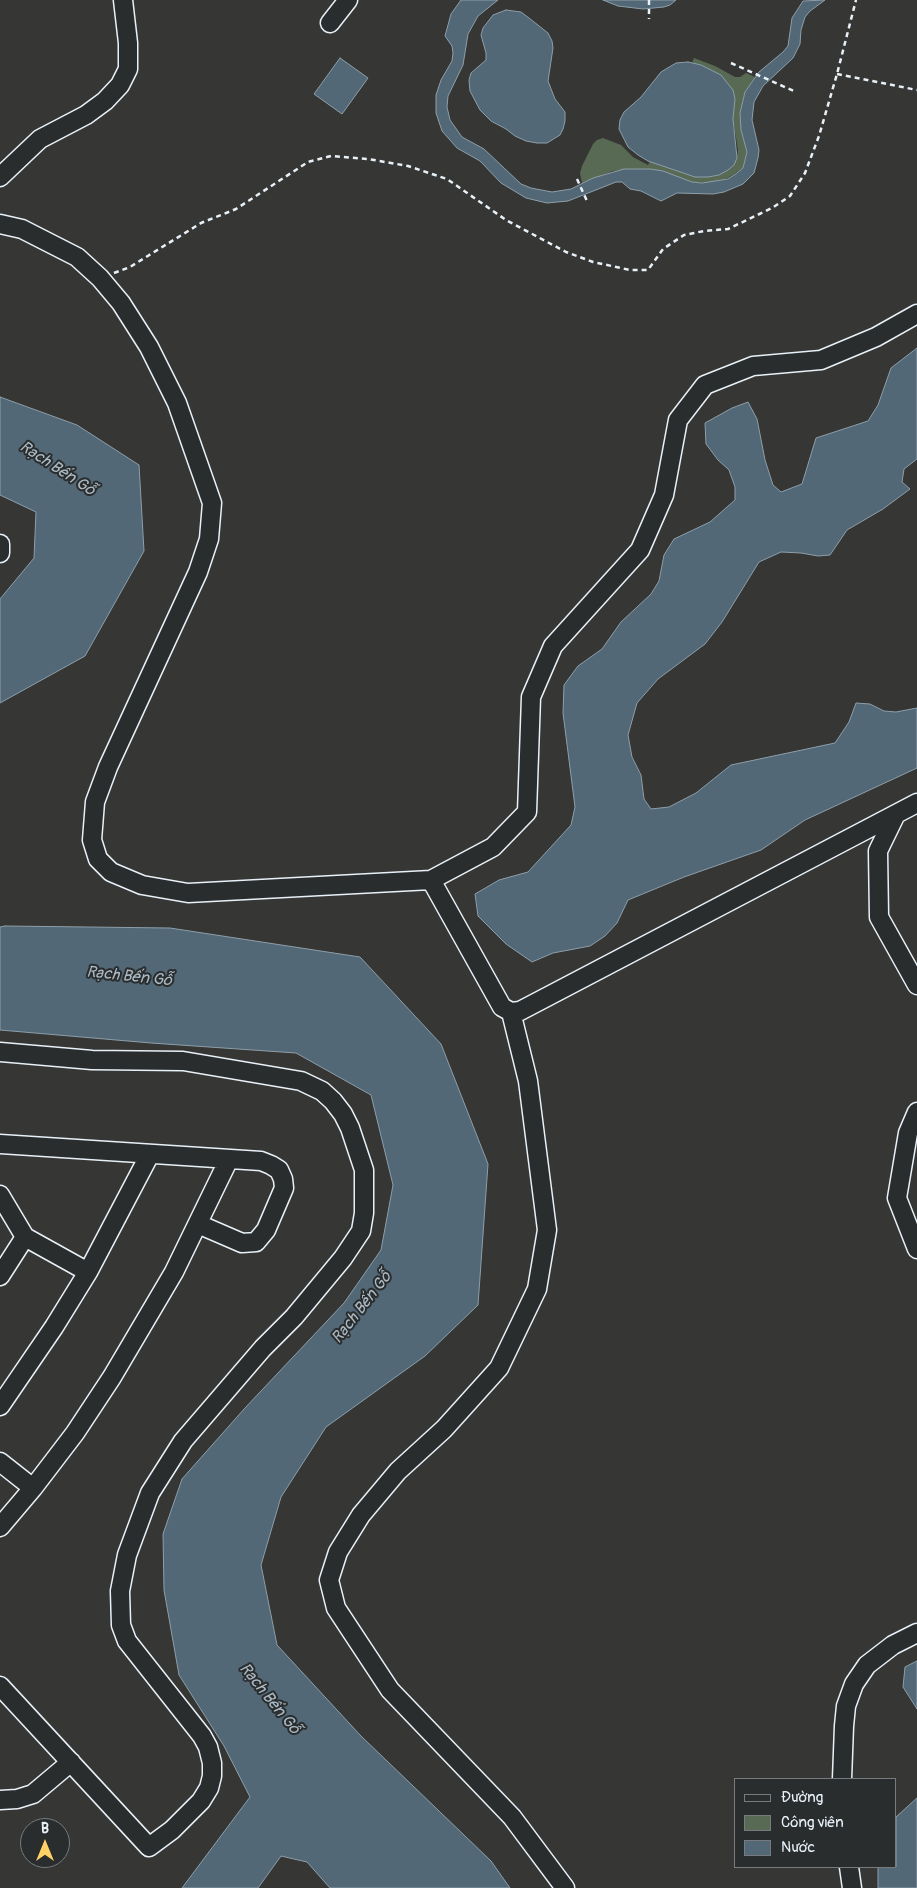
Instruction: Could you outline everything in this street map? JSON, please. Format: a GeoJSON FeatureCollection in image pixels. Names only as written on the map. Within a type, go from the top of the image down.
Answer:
{"type":"FeatureCollection","features":[{"type":"Feature","properties":{"kind":"street"},"geometry":{"type":"LineString","coordinates":[[0,177],[40,139],[106,101],[120,85],[128,69],[124,0]]}},
{"type":"Feature","properties":{"kind":"street"},"geometry":{"type":"LineString","coordinates":[[330,23],[348,0]]}},
{"type":"Feature","properties":{"kind":"street"},"geometry":{"type":"LineString","coordinates":[[0,224],[22,229],[77,257],[100,278],[121,303],[149,347],[177,403],[212,503],[209,539],[198,572],[108,766],[95,802],[92,840],[98,859],[111,872],[142,885],[188,893],[431,880],[492,847],[527,812],[531,697],[553,646],[640,550],[664,494],[678,420],[705,385],[753,366],[821,360],[876,337],[917,314]]}},
{"type":"Feature","properties":{"kind":"street"},"geometry":{"type":"LineString","coordinates":[[0,544],[0,553]]}},
{"type":"Feature","properties":{"kind":"street"},"geometry":{"type":"LineString","coordinates":[[431,880],[502,1007],[511,1012],[520,1011],[917,803]]}},
{"type":"Feature","properties":{"kind":"street"},"geometry":{"type":"LineString","coordinates":[[896,814],[878,851],[879,917],[917,986]]}},
{"type":"Feature","properties":{"kind":"street"},"geometry":{"type":"LineString","coordinates":[[511,1012],[528,1081],[547,1230],[537,1289],[499,1368],[444,1429],[398,1471],[361,1515],[338,1552],[329,1580],[336,1608],[390,1690],[512,1817],[565,1888]]}},
{"type":"Feature","properties":{"kind":"street"},"geometry":{"type":"LineString","coordinates":[[0,1052],[75,1059],[182,1061],[302,1081],[322,1091],[333,1100],[343,1114],[358,1149],[364,1170],[364,1213],[361,1231],[355,1242],[294,1317],[263,1348],[183,1440],[150,1493],[126,1555],[120,1591],[121,1625],[128,1641],[205,1742],[212,1763],[212,1776],[209,1788],[202,1801],[172,1830],[150,1847],[0,1686]]}},
{"type":"Feature","properties":{"kind":"street"},"geometry":{"type":"LineString","coordinates":[[917,1112],[908,1134],[897,1198],[917,1249]]}},
{"type":"Feature","properties":{"kind":"street"},"geometry":{"type":"LineString","coordinates":[[0,1144],[261,1161],[271,1164],[284,1179],[284,1188],[266,1230],[256,1242],[242,1243],[198,1224]]}},
{"type":"Feature","properties":{"kind":"street"},"geometry":{"type":"LineString","coordinates":[[0,1406],[54,1327],[88,1272],[150,1154]]}},
{"type":"Feature","properties":{"kind":"street"},"geometry":{"type":"LineString","coordinates":[[0,1527],[75,1433],[112,1377],[151,1312],[198,1224],[229,1159]]}},
{"type":"Feature","properties":{"kind":"street"},"geometry":{"type":"LineString","coordinates":[[0,1195],[25,1237],[88,1272]]}},
{"type":"Feature","properties":{"kind":"street"},"geometry":{"type":"LineString","coordinates":[[0,1276],[25,1237]]}},
{"type":"Feature","properties":{"kind":"street"},"geometry":{"type":"LineString","coordinates":[[0,1462],[33,1488]]}},
{"type":"Feature","properties":{"kind":"street"},"geometry":{"type":"LineString","coordinates":[[842,1778],[846,1706],[854,1684],[867,1665],[893,1645],[917,1633]]}},
{"type":"Feature","properties":{"kind":"street"},"geometry":{"type":"LineString","coordinates":[[0,1800],[17,1799],[33,1794],[71,1762]]}},
{"type":"Feature","properties":{"kind":"street"},"geometry":{"type":"LineString","coordinates":[[849,1868],[852,1888]]}},
{"type":"Feature","properties":{"kind":"path"},"geometry":{"type":"LineString","coordinates":[[649,0],[649,19]]}},
{"type":"Feature","properties":{"kind":"path"},"geometry":{"type":"LineString","coordinates":[[100,278],[130,267],[201,223],[236,209],[308,162],[331,156],[368,159],[408,166],[439,177],[447,180],[506,220],[566,252],[592,262],[630,270],[648,270],[663,249],[684,235],[728,229],[772,208],[790,196],[805,173],[819,136],[856,0]]}},
{"type":"Feature","properties":{"kind":"path"},"geometry":{"type":"LineString","coordinates":[[731,63],[796,92]]}},
{"type":"Feature","properties":{"kind":"path"},"geometry":{"type":"LineString","coordinates":[[837,74],[917,90]]}},
{"type":"Feature","properties":{"kind":"path"},"geometry":{"type":"LineString","coordinates":[[577,180],[587,201]]}},
{"type":"Feature","properties":{"kind":"green space"},"geometry":{"type":"Polygon","coordinates":[[[694,58],[715,66],[735,77],[740,77],[746,73],[755,77],[745,92],[740,113],[741,130],[747,152],[743,168],[728,178],[711,183],[692,182],[650,169],[635,169],[613,171],[582,183],[580,173],[582,166],[593,144],[603,138],[621,145],[633,157],[648,165],[650,161],[695,177],[718,175],[734,165],[738,150],[733,119],[735,99],[701,66],[692,63],[694,58]]]}},
{"type":"Feature","properties":{"kind":"water"},"geometry":{"type":"Polygon","coordinates":[[[461,0],[498,0],[478,16],[468,34],[463,65],[448,96],[447,107],[450,120],[462,137],[484,149],[521,184],[552,192],[571,189],[593,178],[624,169],[663,171],[692,182],[702,183],[728,179],[737,173],[743,168],[747,152],[741,130],[740,113],[745,92],[759,72],[788,46],[792,18],[803,1],[825,0],[805,17],[801,30],[800,44],[793,58],[763,86],[754,102],[752,120],[759,150],[758,158],[754,173],[743,184],[724,192],[713,194],[677,193],[661,201],[641,191],[630,189],[622,182],[616,182],[568,201],[547,203],[526,198],[501,183],[480,161],[457,148],[442,131],[436,113],[436,95],[441,80],[452,61],[452,46],[445,36],[451,14],[461,0]]]}},
{"type":"Feature","properties":{"kind":"water"},"geometry":{"type":"Polygon","coordinates":[[[603,0],[676,0],[664,7],[643,9],[618,6],[603,0]]]}},
{"type":"Feature","properties":{"kind":"water"},"geometry":{"type":"Polygon","coordinates":[[[506,10],[521,12],[548,33],[552,41],[553,48],[548,81],[555,99],[565,112],[565,121],[560,135],[547,143],[526,141],[491,121],[480,110],[470,91],[469,80],[471,73],[486,60],[481,35],[483,28],[493,15],[506,10]]]}},
{"type":"Feature","properties":{"kind":"water"},"geometry":{"type":"Polygon","coordinates":[[[340,58],[368,78],[342,114],[314,94],[340,58]]]}},
{"type":"Feature","properties":{"kind":"water"},"geometry":{"type":"Polygon","coordinates":[[[688,62],[701,65],[721,75],[733,90],[735,99],[733,119],[737,158],[734,165],[719,175],[695,177],[648,161],[628,147],[619,129],[620,120],[624,112],[641,97],[661,72],[676,63],[688,62]]]}},
{"type":"Feature","properties":{"kind":"water"},"geometry":{"type":"Polygon","coordinates":[[[917,348],[917,459],[904,469],[902,482],[910,489],[883,509],[847,530],[830,555],[818,556],[781,552],[759,562],[722,622],[705,644],[658,679],[637,703],[628,735],[632,757],[641,775],[644,799],[651,809],[669,807],[696,793],[731,765],[835,743],[849,722],[856,703],[870,704],[884,711],[896,712],[917,708],[917,768],[805,820],[761,850],[684,877],[628,900],[617,923],[605,936],[590,946],[553,953],[532,962],[506,944],[478,916],[475,894],[499,880],[528,872],[571,825],[575,807],[563,713],[564,685],[578,666],[602,649],[621,622],[651,594],[659,581],[664,555],[674,539],[710,522],[735,500],[735,487],[729,470],[718,460],[706,444],[705,423],[732,408],[748,402],[757,419],[765,460],[773,485],[781,492],[802,484],[816,438],[868,421],[878,405],[891,368],[917,348]]]}},
{"type":"Feature","properties":{"kind":"water","name":"Rạch Bến Gỗ"},"geometry":{"type":"Polygon","coordinates":[[[0,397],[77,425],[139,465],[144,551],[85,656],[0,703],[0,599],[34,558],[36,512],[0,495],[0,397]]]}},
{"type":"Feature","properties":{"kind":"water","name":"Rạch Bến Gỗ"},"geometry":{"type":"Polygon","coordinates":[[[0,927],[170,928],[360,957],[441,1044],[488,1164],[478,1305],[425,1356],[326,1427],[281,1497],[261,1565],[277,1645],[361,1736],[491,1861],[510,1888],[330,1888],[307,1862],[281,1856],[258,1888],[182,1888],[250,1797],[224,1746],[179,1675],[164,1590],[163,1534],[182,1479],[245,1408],[344,1303],[381,1250],[393,1185],[371,1095],[296,1053],[0,1030],[0,927]]]}},
{"type":"Feature","properties":{"kind":"water"},"geometry":{"type":"Polygon","coordinates":[[[917,1661],[917,1709],[903,1687],[905,1667],[917,1661]]]}},
{"type":"Feature","properties":{"kind":"water"},"geometry":{"type":"Polygon","coordinates":[[[917,1798],[917,1888],[878,1888],[878,1868],[897,1868],[897,1816],[917,1798]]]}}]}
